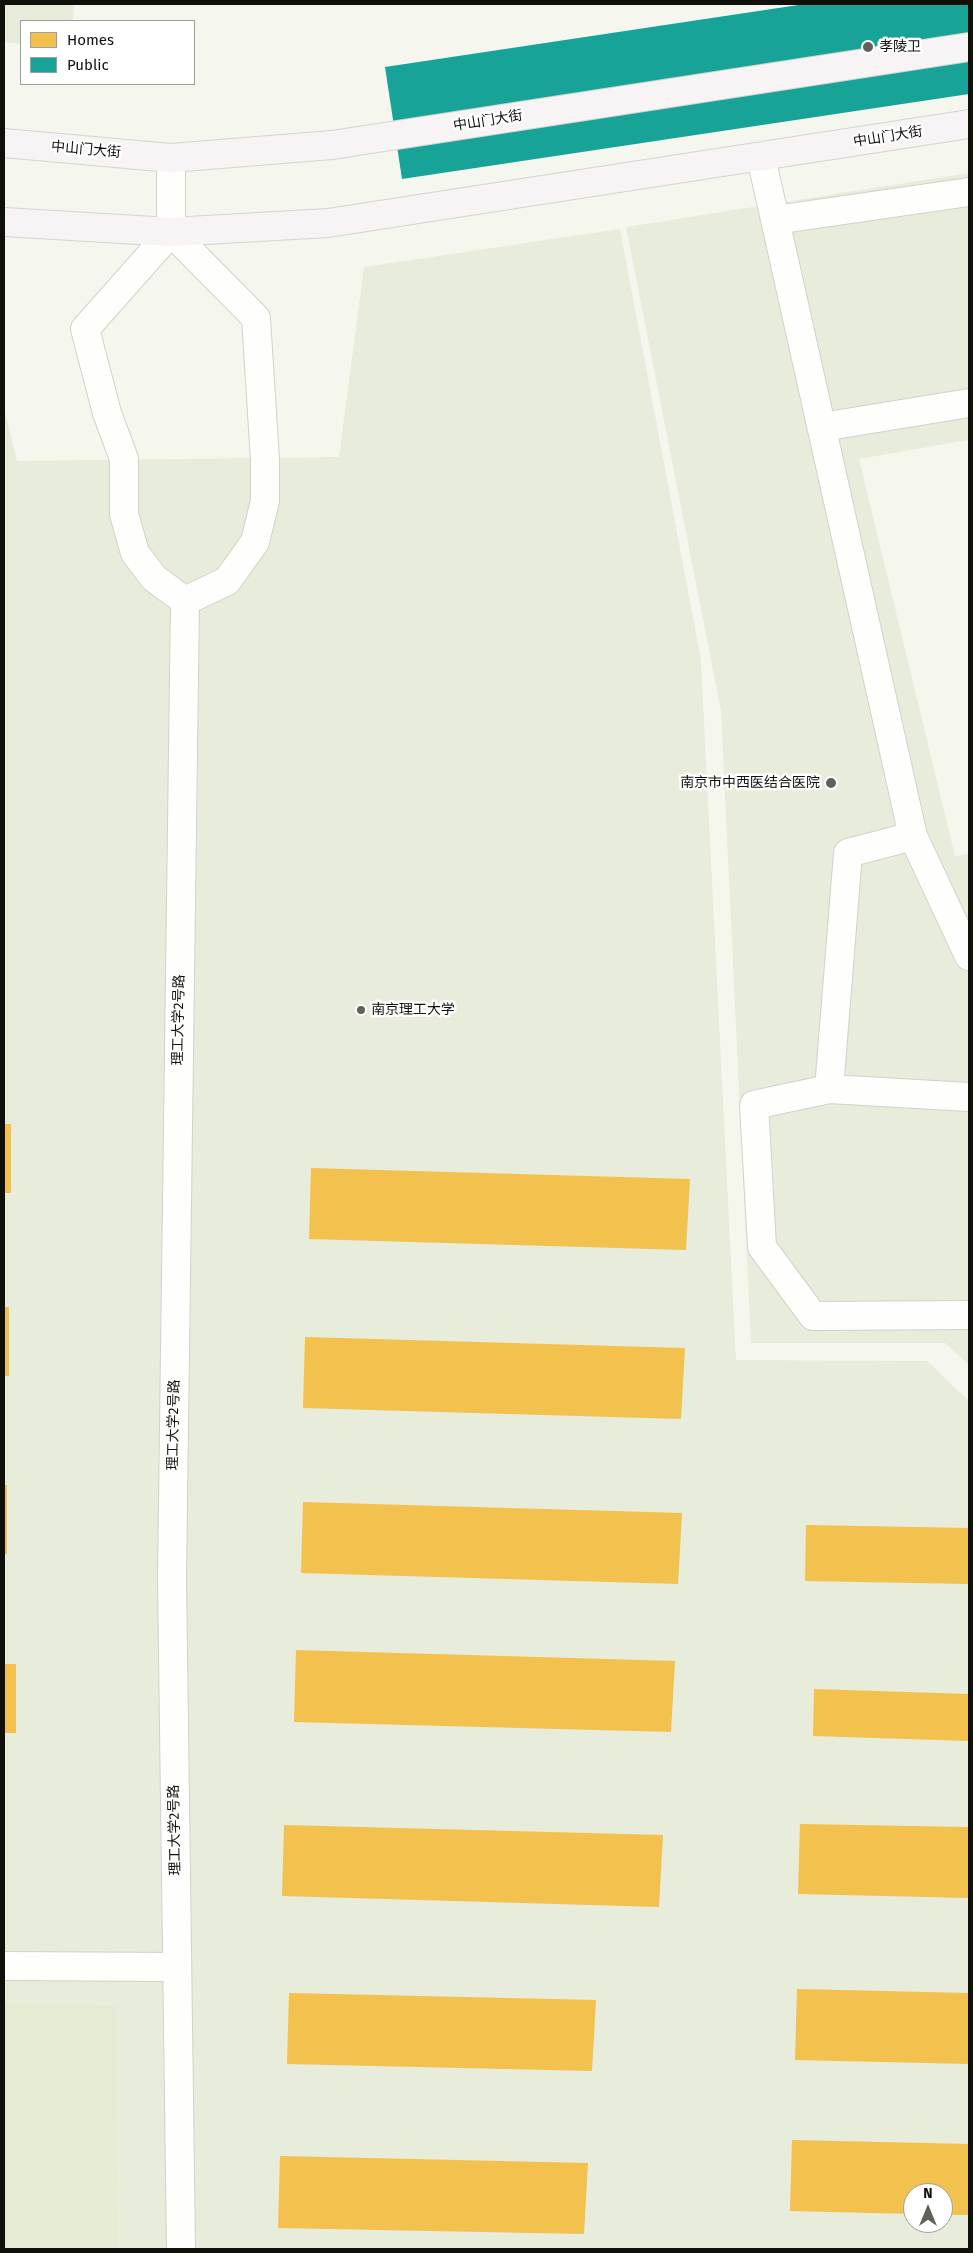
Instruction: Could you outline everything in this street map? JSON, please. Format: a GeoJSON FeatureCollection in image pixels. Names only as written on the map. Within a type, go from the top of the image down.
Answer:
{"type":"FeatureCollection","features":[{"type":"Feature","properties":{"kind":"main road","name":"中山门大街"},"geometry":{"type":"LineString","coordinates":[[4,143],[172,158],[332,145],[969,47]]}},
{"type":"Feature","properties":{"kind":"main road","name":"中山门大街"},"geometry":{"type":"LineString","coordinates":[[4,222],[172,232],[328,223],[969,124]]}},
{"type":"Feature","properties":{"kind":"street"},"geometry":{"type":"LineString","coordinates":[[761,157],[913,836],[969,956]]}},
{"type":"Feature","properties":{"kind":"street"},"geometry":{"type":"LineString","coordinates":[[172,158],[172,232],[85,329],[107,413],[124,459],[124,514],[135,553],[154,578],[185,601],[227,580],[255,542],[265,502],[265,460],[256,318],[172,232]]}},
{"type":"Feature","properties":{"kind":"street"},"geometry":{"type":"LineString","coordinates":[[775,220],[969,192]]}},
{"type":"Feature","properties":{"kind":"street"},"geometry":{"type":"LineString","coordinates":[[822,427],[969,403]]}},
{"type":"Feature","properties":{"kind":"street","name":"理工大学2号路"},"geometry":{"type":"LineString","coordinates":[[181,2249],[172,1578],[185,601]]}},
{"type":"Feature","properties":{"kind":"street"},"geometry":{"type":"LineString","coordinates":[[829,1089],[848,853],[913,836]]}},
{"type":"Feature","properties":{"kind":"street"},"geometry":{"type":"LineString","coordinates":[[969,1097],[829,1089],[754,1105],[762,1247],[813,1316],[969,1316]]}},
{"type":"Feature","properties":{"kind":"street"},"geometry":{"type":"LineString","coordinates":[[4,1966],[177,1967]]}},
{"type":"Feature","properties":{"kind":"shaded area"},"geometry":{"type":"Polygon","coordinates":[[[4,4],[74,4],[73,20],[20,20],[20,44],[4,42],[4,4]]]}},
{"type":"Feature","properties":{"kind":"shaded area","name":"南京市中西医结合医院"},"geometry":{"type":"Polygon","coordinates":[[[969,173],[969,440],[859,459],[955,856],[969,854],[969,1365],[945,1343],[751,1343],[721,711],[626,227],[969,173]]]}},
{"type":"Feature","properties":{"kind":"shaded area","name":"南京理工大学"},"geometry":{"type":"Polygon","coordinates":[[[620,229],[701,660],[736,1360],[927,1361],[969,1401],[969,2249],[4,2249],[4,407],[17,461],[339,457],[364,267],[620,229]]]}},
{"type":"Feature","properties":{"kind":"shaded area"},"geometry":{"type":"Polygon","coordinates":[[[4,2003],[116,2006],[117,2249],[4,2249],[4,2003]]]}},
{"type":"Feature","properties":{"kind":"building: Homes"},"geometry":{"type":"Polygon","coordinates":[[[4,1124],[11,1124],[11,1193],[4,1193],[4,1124]]]}},
{"type":"Feature","properties":{"kind":"building: Homes"},"geometry":{"type":"Polygon","coordinates":[[[311,1168],[690,1179],[686,1250],[309,1239],[311,1168]]]}},
{"type":"Feature","properties":{"kind":"building: Homes"},"geometry":{"type":"Polygon","coordinates":[[[4,1307],[9,1307],[9,1376],[4,1376],[4,1307]]]}},
{"type":"Feature","properties":{"kind":"building: Homes"},"geometry":{"type":"Polygon","coordinates":[[[305,1337],[685,1348],[681,1419],[303,1408],[305,1337]]]}},
{"type":"Feature","properties":{"kind":"building: Homes"},"geometry":{"type":"Polygon","coordinates":[[[4,1485],[7,1485],[7,1554],[4,1554],[4,1485]]]}},
{"type":"Feature","properties":{"kind":"building: Homes"},"geometry":{"type":"Polygon","coordinates":[[[303,1502],[682,1513],[678,1584],[301,1573],[303,1502]]]}},
{"type":"Feature","properties":{"kind":"building: Homes"},"geometry":{"type":"Polygon","coordinates":[[[806,1525],[969,1528],[969,1584],[805,1581],[806,1525]]]}},
{"type":"Feature","properties":{"kind":"building: Homes"},"geometry":{"type":"Polygon","coordinates":[[[296,1650],[675,1661],[671,1732],[294,1722],[296,1650]]]}},
{"type":"Feature","properties":{"kind":"building: Homes"},"geometry":{"type":"Polygon","coordinates":[[[4,1664],[16,1664],[16,1733],[4,1733],[4,1664]]]}},
{"type":"Feature","properties":{"kind":"building: Homes"},"geometry":{"type":"Polygon","coordinates":[[[814,1689],[969,1694],[969,1741],[813,1736],[814,1689]]]}},
{"type":"Feature","properties":{"kind":"building: Homes"},"geometry":{"type":"Polygon","coordinates":[[[800,1824],[969,1827],[969,1898],[798,1894],[800,1824]]]}},
{"type":"Feature","properties":{"kind":"building: Homes"},"geometry":{"type":"Polygon","coordinates":[[[284,1825],[663,1835],[659,1907],[282,1896],[284,1825]]]}},
{"type":"Feature","properties":{"kind":"building: Homes"},"geometry":{"type":"Polygon","coordinates":[[[797,1989],[969,1993],[969,2064],[795,2060],[797,1989]]]}},
{"type":"Feature","properties":{"kind":"building: Homes"},"geometry":{"type":"Polygon","coordinates":[[[289,1993],[596,2000],[592,2071],[287,2064],[289,1993]]]}},
{"type":"Feature","properties":{"kind":"building: Homes"},"geometry":{"type":"Polygon","coordinates":[[[792,2140],[969,2144],[969,2215],[953,2215],[953,2183],[903,2183],[903,2214],[790,2211],[792,2140]]]}},
{"type":"Feature","properties":{"kind":"building: Homes"},"geometry":{"type":"Polygon","coordinates":[[[280,2156],[588,2163],[584,2234],[278,2228],[280,2156]]]}},
{"type":"Feature","properties":{"kind":"building: Public"},"geometry":{"type":"Polygon","coordinates":[[[805,4],[969,4],[969,94],[402,179],[385,67],[805,4]]]}},
{"type":"Feature","properties":{"kind":"place","name":"孝陵卫"},"geometry":{"type":"Point","coordinates":[868,47]}},
{"type":"Feature","properties":{"kind":"place","name":"南京市中西医结合医院"},"geometry":{"type":"Point","coordinates":[831,783]}},
{"type":"Feature","properties":{"kind":"place","name":"南京理工大学"},"geometry":{"type":"Point","coordinates":[361,1010]}}]}
